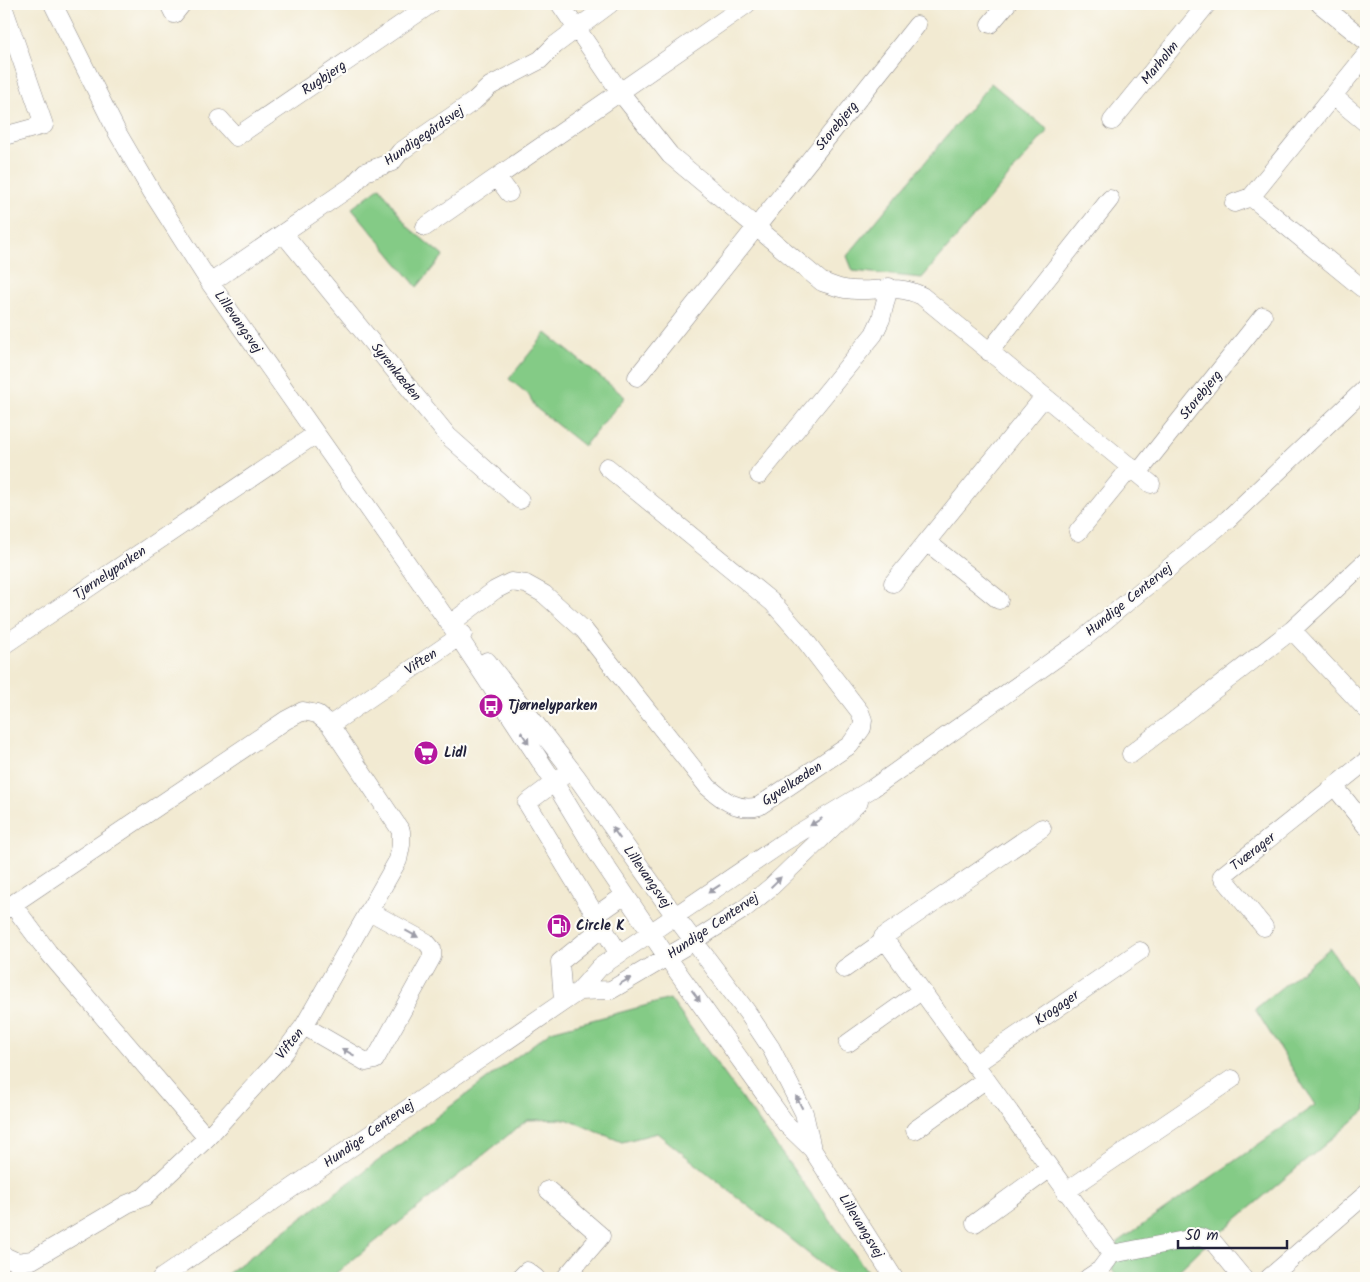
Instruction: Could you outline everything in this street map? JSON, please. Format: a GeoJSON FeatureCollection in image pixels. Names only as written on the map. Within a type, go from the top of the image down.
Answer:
{"type":"FeatureCollection","features":[{"type":"Feature","properties":{"kind":"street","name":"Lillevangsvej"},"geometry":{"type":"LineString","coordinates":[[53,4],[117,132],[152,192],[210,282],[457,632],[625,896],[786,1124],[812,1149],[894,1278]]}},
{"type":"Feature","properties":{"kind":"street","name":"Rugbjerg"},"geometry":{"type":"LineString","coordinates":[[220,119],[236,137],[431,4]]}},
{"type":"Feature","properties":{"kind":"street"},"geometry":{"type":"LineString","coordinates":[[560,4],[620,92],[670,155],[822,282],[845,289],[888,287],[909,290],[922,296],[1140,475]]}},
{"type":"Feature","properties":{"kind":"street","name":"Hundigegårdsvej"},"geometry":{"type":"LineString","coordinates":[[210,282],[352,186],[365,172],[392,162],[400,152],[474,101],[490,86],[540,60],[555,45],[610,4]]}},
{"type":"Feature","properties":{"kind":"street"},"geometry":{"type":"LineString","coordinates":[[425,227],[747,4]]}},
{"type":"Feature","properties":{"kind":"street"},"geometry":{"type":"LineString","coordinates":[[990,24],[1007,4]]}},
{"type":"Feature","properties":{"kind":"street","name":"Marholm"},"geometry":{"type":"LineString","coordinates":[[1112,121],[1207,4]]}},
{"type":"Feature","properties":{"kind":"street"},"geometry":{"type":"LineString","coordinates":[[1320,4],[1366,41]]}},
{"type":"Feature","properties":{"kind":"street"},"geometry":{"type":"LineString","coordinates":[[4,9],[10,48],[44,125],[4,136]]}},
{"type":"Feature","properties":{"kind":"street","name":"Storebjerg"},"geometry":{"type":"LineString","coordinates":[[637,377],[917,25]]}},
{"type":"Feature","properties":{"kind":"street"},"geometry":{"type":"LineString","coordinates":[[1234,203],[1251,197],[1366,55]]}},
{"type":"Feature","properties":{"kind":"street"},"geometry":{"type":"LineString","coordinates":[[1333,96],[1366,124]]}},
{"type":"Feature","properties":{"kind":"street"},"geometry":{"type":"LineString","coordinates":[[497,177],[509,193]]}},
{"type":"Feature","properties":{"kind":"street"},"geometry":{"type":"LineString","coordinates":[[1251,197],[1362,288]]}},
{"type":"Feature","properties":{"kind":"street"},"geometry":{"type":"LineString","coordinates":[[989,352],[1110,200]]}},
{"type":"Feature","properties":{"kind":"street","name":"Syrenkæden"},"geometry":{"type":"LineString","coordinates":[[283,233],[448,436],[520,500]]}},
{"type":"Feature","properties":{"kind":"street"},"geometry":{"type":"LineString","coordinates":[[759,475],[874,334],[881,319],[888,287]]}},
{"type":"Feature","properties":{"kind":"street","name":"Storebjerg"},"geometry":{"type":"LineString","coordinates":[[1078,532],[1140,475],[1263,316]]}},
{"type":"Feature","properties":{"kind":"street","name":"Hundige Centervej"},"geometry":{"type":"LineString","coordinates":[[161,1278],[563,1000],[579,991],[600,967],[784,842],[873,788],[1079,642],[1228,519],[1366,388]]}},
{"type":"Feature","properties":{"kind":"street"},"geometry":{"type":"LineString","coordinates":[[893,583],[1044,397]]}},
{"type":"Feature","properties":{"kind":"street","name":"Tjørnelyparken"},"geometry":{"type":"LineString","coordinates":[[4,645],[316,434]]}},
{"type":"Feature","properties":{"kind":"street","name":"Gyvelkæden"},"geometry":{"type":"LineString","coordinates":[[457,632],[495,590],[511,582],[526,584],[544,594],[584,630],[708,786],[721,798],[737,807],[748,809],[759,806],[850,745],[862,728],[863,720],[860,712],[787,618],[753,586],[607,467]]}},
{"type":"Feature","properties":{"kind":"street"},"geometry":{"type":"LineString","coordinates":[[927,542],[999,600]]}},
{"type":"Feature","properties":{"kind":"street"},"geometry":{"type":"LineString","coordinates":[[1131,754],[1292,630],[1366,561]]}},
{"type":"Feature","properties":{"kind":"street"},"geometry":{"type":"LineString","coordinates":[[1292,630],[1366,709]]}},
{"type":"Feature","properties":{"kind":"street","name":"Lillevangsvej"},"geometry":{"type":"LineString","coordinates":[[457,632],[469,639],[572,770],[675,916],[747,1012],[771,1048],[804,1113],[812,1149]]}},
{"type":"Feature","properties":{"kind":"street","name":"Viften"},"geometry":{"type":"LineString","coordinates":[[330,725],[457,632]]}},
{"type":"Feature","properties":{"kind":"street","name":"Viften"},"geometry":{"type":"LineString","coordinates":[[4,1256],[17,1262],[32,1260],[127,1204],[144,1197],[207,1138],[280,1058],[304,1026],[398,860],[402,845],[401,831],[330,725],[317,714],[303,711],[286,720],[8,907]]}},
{"type":"Feature","properties":{"kind":"street","name":"Tværager"},"geometry":{"type":"LineString","coordinates":[[1264,927],[1222,876],[1366,761]]}},
{"type":"Feature","properties":{"kind":"street"},"geometry":{"type":"LineString","coordinates":[[572,770],[527,803],[619,954]]}},
{"type":"Feature","properties":{"kind":"street"},"geometry":{"type":"LineString","coordinates":[[1335,787],[1366,826]]}},
{"type":"Feature","properties":{"kind":"street","name":"Hundige Centervej"},"geometry":{"type":"LineString","coordinates":[[579,991],[611,990],[744,909],[771,887],[841,822],[873,788]]}},
{"type":"Feature","properties":{"kind":"street"},"geometry":{"type":"LineString","coordinates":[[1042,828],[883,937],[1065,1192],[1112,1254]]}},
{"type":"Feature","properties":{"kind":"street"},"geometry":{"type":"LineString","coordinates":[[563,1000],[560,962],[625,896]]}},
{"type":"Feature","properties":{"kind":"street"},"geometry":{"type":"LineString","coordinates":[[8,907],[207,1138]]}},
{"type":"Feature","properties":{"kind":"street"},"geometry":{"type":"LineString","coordinates":[[304,1026],[366,1062],[375,1060],[432,957],[432,949],[426,942],[369,912]]}},
{"type":"Feature","properties":{"kind":"street"},"geometry":{"type":"LineString","coordinates":[[844,969],[885,940]]}},
{"type":"Feature","properties":{"kind":"street","name":"Krogager"},"geometry":{"type":"LineString","coordinates":[[974,1065],[1140,951]]}},
{"type":"Feature","properties":{"kind":"street"},"geometry":{"type":"LineString","coordinates":[[848,1043],[921,991]]}},
{"type":"Feature","properties":{"kind":"street"},"geometry":{"type":"LineString","coordinates":[[915,1130],[985,1080]]}},
{"type":"Feature","properties":{"kind":"street"},"geometry":{"type":"LineString","coordinates":[[1065,1192],[1232,1080]]}},
{"type":"Feature","properties":{"kind":"street"},"geometry":{"type":"LineString","coordinates":[[975,1223],[1049,1169]]}},
{"type":"Feature","properties":{"kind":"street"},"geometry":{"type":"LineString","coordinates":[[548,1190],[601,1236],[565,1278]]}},
{"type":"Feature","properties":{"kind":"street"},"geometry":{"type":"LineString","coordinates":[[1269,1278],[1366,1194]]}},
{"type":"Feature","properties":{"kind":"street"},"geometry":{"type":"LineString","coordinates":[[1088,1278],[1100,1270],[1112,1254],[1200,1237],[1214,1243],[1243,1278]]}},
{"type":"Feature","properties":{"kind":"street"},"geometry":{"type":"LineString","coordinates":[[520,1278],[527,1271],[536,1278]]}},
{"type":"Feature","properties":{"kind":"green space"},"geometry":{"type":"Polygon","coordinates":[[[991,83],[1048,130],[922,278],[853,271],[847,256],[991,83]]]}},
{"type":"Feature","properties":{"kind":"green space"},"geometry":{"type":"Polygon","coordinates":[[[380,187],[408,227],[443,256],[417,287],[352,208],[380,187]]]}},
{"type":"Feature","properties":{"kind":"green space"},"geometry":{"type":"Polygon","coordinates":[[[546,333],[625,397],[584,446],[536,408],[528,394],[509,379],[546,333]]]}},
{"type":"Feature","properties":{"kind":"green space"},"geometry":{"type":"Polygon","coordinates":[[[1330,948],[1366,1001],[1366,1110],[1201,1249],[1171,1278],[1118,1278],[1112,1270],[1118,1242],[1315,1105],[1255,1009],[1330,948]]]}},
{"type":"Feature","properties":{"kind":"green space"},"geometry":{"type":"Polygon","coordinates":[[[670,999],[872,1278],[839,1278],[657,1133],[622,1142],[566,1119],[527,1120],[330,1278],[222,1278],[551,1031],[670,999]]]}},
{"type":"Feature","properties":{"kind":"place","name":"Tjørnelyparken"},"geometry":{"type":"Point","coordinates":[491,706]}},
{"type":"Feature","properties":{"kind":"place","name":"Lidl"},"geometry":{"type":"Point","coordinates":[426,753]}},
{"type":"Feature","properties":{"kind":"place","name":"Circle K"},"geometry":{"type":"Point","coordinates":[559,926]}}]}
